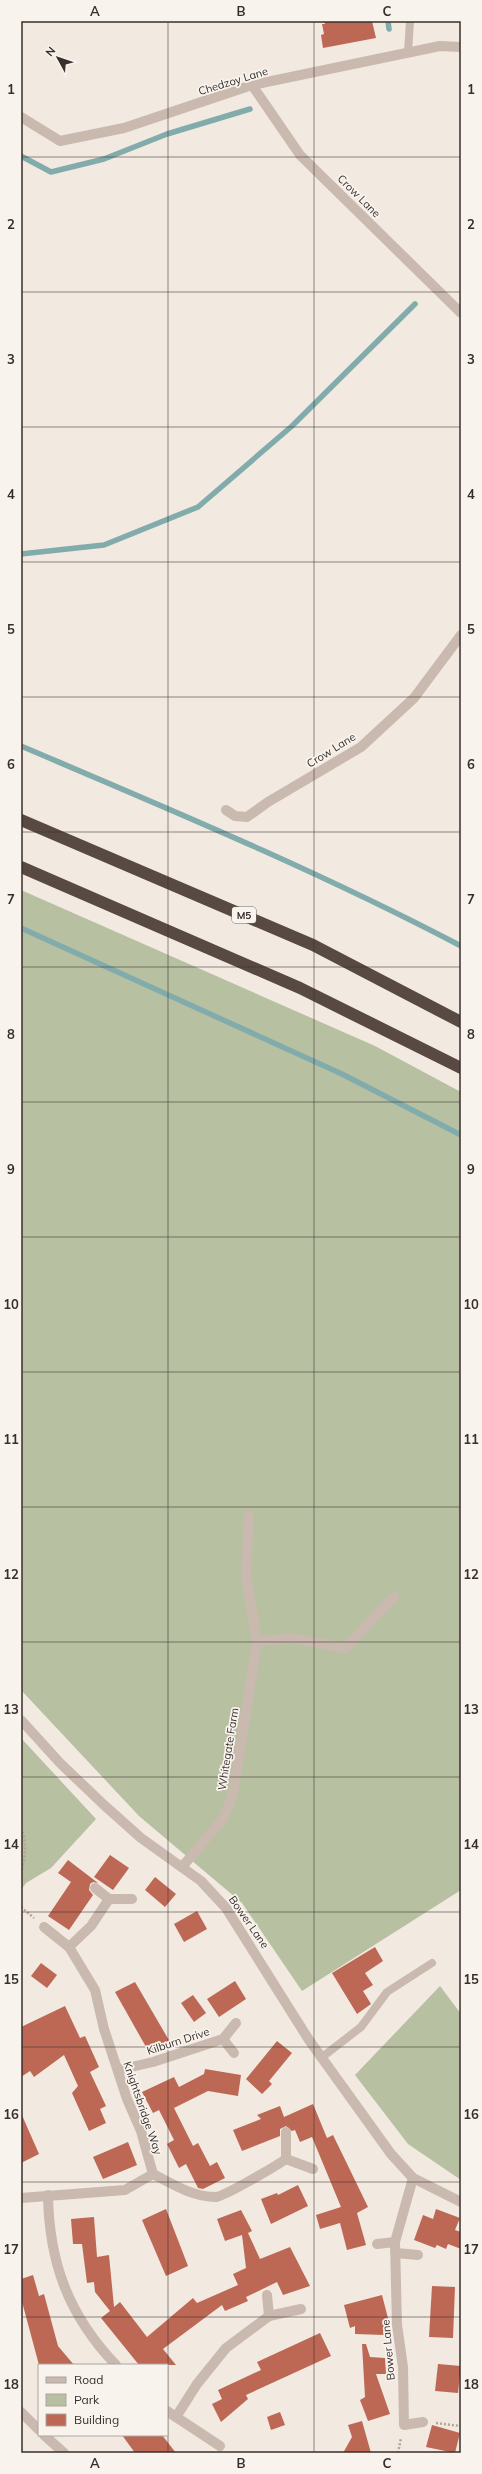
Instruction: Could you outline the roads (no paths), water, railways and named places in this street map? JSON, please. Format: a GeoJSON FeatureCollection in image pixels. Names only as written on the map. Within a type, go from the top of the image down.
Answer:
{"type":"FeatureCollection","features":[{"type":"Feature","properties":{"kind":"highway","name":"M5"},"geometry":{"type":"LineString","coordinates":[[21,820],[313,945],[461,1022]]}},
{"type":"Feature","properties":{"kind":"highway"},"geometry":{"type":"LineString","coordinates":[[21,867],[300,988],[461,1068]]}},
{"type":"Feature","properties":{"kind":"street","name":"Chedzoy Lane"},"geometry":{"type":"LineString","coordinates":[[21,117],[60,141],[124,128],[252,85],[440,46],[461,47]]}},
{"type":"Feature","properties":{"kind":"street","name":"Crow Lane"},"geometry":{"type":"LineString","coordinates":[[252,85],[300,155],[461,313]]}},
{"type":"Feature","properties":{"kind":"street","name":"Crow Lane"},"geometry":{"type":"LineString","coordinates":[[226,810],[236,816],[247,817],[361,747],[414,698],[461,635]]}},
{"type":"Feature","properties":{"kind":"street","name":"Whitegate Farm"},"geometry":{"type":"LineString","coordinates":[[182,1867],[223,1819],[233,1794],[257,1642],[246,1576],[249,1515]]}},
{"type":"Feature","properties":{"kind":"street"},"geometry":{"type":"LineString","coordinates":[[257,1642],[290,1638],[345,1648],[394,1597]]}},
{"type":"Feature","properties":{"kind":"street","name":"Bower Lane"},"geometry":{"type":"LineString","coordinates":[[21,1720],[60,1762],[104,1805],[141,1838],[201,1881],[226,1908],[321,2058],[371,2127],[413,2178],[461,2202]]}},
{"type":"Feature","properties":{"kind":"street"},"geometry":{"type":"LineString","coordinates":[[95,1888],[109,1900],[132,1899]]}},
{"type":"Feature","properties":{"kind":"street"},"geometry":{"type":"LineString","coordinates":[[69,1947],[91,1926],[109,1900]]}},
{"type":"Feature","properties":{"kind":"street","name":"Knightsbridge Way"},"geometry":{"type":"LineString","coordinates":[[44,1927],[69,1947],[95,1990],[104,2029],[141,2131],[153,2174]]}},
{"type":"Feature","properties":{"kind":"street","name":"Kilburn Drive"},"geometry":{"type":"LineString","coordinates":[[118,2070],[153,2062],[222,2039],[236,2023]]}},
{"type":"Feature","properties":{"kind":"street","name":"Kilburn Drive"},"geometry":{"type":"LineString","coordinates":[[222,2039],[234,2053]]}},
{"type":"Feature","properties":{"kind":"street"},"geometry":{"type":"LineString","coordinates":[[286,2132],[286,2159]]}},
{"type":"Feature","properties":{"kind":"street"},"geometry":{"type":"LineString","coordinates":[[21,2198],[125,2190],[153,2174],[185,2191],[217,2197],[271,2169],[286,2159]]}},
{"type":"Feature","properties":{"kind":"street"},"geometry":{"type":"LineString","coordinates":[[286,2159],[313,2169]]}},
{"type":"Feature","properties":{"kind":"street","name":"Bower Lane"},"geometry":{"type":"LineString","coordinates":[[413,2178],[395,2242],[397,2325],[403,2367],[404,2425],[423,2422]]}},
{"type":"Feature","properties":{"kind":"street"},"geometry":{"type":"LineString","coordinates":[[48,2195],[48,2224],[56,2264],[70,2300],[94,2341],[115,2364]]}},
{"type":"Feature","properties":{"kind":"street"},"geometry":{"type":"LineString","coordinates":[[377,2244],[395,2242]]}},
{"type":"Feature","properties":{"kind":"street"},"geometry":{"type":"LineString","coordinates":[[396,2254],[418,2255]]}},
{"type":"Feature","properties":{"kind":"street"},"geometry":{"type":"LineString","coordinates":[[267,2295],[269,2316]]}},
{"type":"Feature","properties":{"kind":"street"},"geometry":{"type":"LineString","coordinates":[[176,2417],[197,2384],[226,2348],[269,2316],[301,2310]]}},
{"type":"Feature","properties":{"kind":"street"},"geometry":{"type":"LineString","coordinates":[[21,2412],[38,2429]]}},
{"type":"Feature","properties":{"kind":"street"},"geometry":{"type":"LineString","coordinates":[[168,2412],[220,2446]]}},
{"type":"Feature","properties":{"kind":"street"},"geometry":{"type":"LineString","coordinates":[[45,2436],[64,2453]]}},
{"type":"Feature","properties":{"kind":"lane"},"geometry":{"type":"LineString","coordinates":[[408,53],[410,21]]}},
{"type":"Feature","properties":{"kind":"lane"},"geometry":{"type":"LineString","coordinates":[[321,2058],[361,2027],[387,1992],[432,1963]]}},
{"type":"Feature","properties":{"kind":"waterway"},"geometry":{"type":"LineString","coordinates":[[388,21],[389,29]]}},
{"type":"Feature","properties":{"kind":"waterway"},"geometry":{"type":"LineString","coordinates":[[21,156],[51,172],[104,159],[167,134],[250,109]]}},
{"type":"Feature","properties":{"kind":"waterway"},"geometry":{"type":"LineString","coordinates":[[21,554],[104,545],[198,507],[292,426],[415,304]]}},
{"type":"Feature","properties":{"kind":"waterway"},"geometry":{"type":"LineString","coordinates":[[21,746],[188,817],[298,866],[407,918],[461,946]]}},
{"type":"Feature","properties":{"kind":"waterway"},"geometry":{"type":"LineString","coordinates":[[21,928],[342,1074],[461,1135]]}}]}
